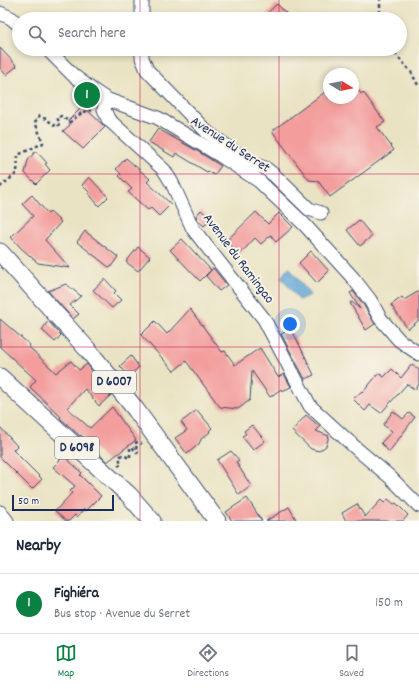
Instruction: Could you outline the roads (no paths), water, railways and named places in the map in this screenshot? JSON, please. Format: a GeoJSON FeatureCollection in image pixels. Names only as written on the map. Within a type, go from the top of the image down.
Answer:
{"type":"FeatureCollection","features":[{"type":"Feature","properties":{"kind":"main road","name":"D 6007"},"geometry":{"type":"LineString","coordinates":[[0,252],[88,350],[136,410],[216,521]]}},
{"type":"Feature","properties":{"kind":"main road","name":"D 6098"},"geometry":{"type":"LineString","coordinates":[[0,377],[129,495],[152,521]]}},
{"type":"Feature","properties":{"kind":"street"},"geometry":{"type":"LineString","coordinates":[[142,0],[142,12]]}},
{"type":"Feature","properties":{"kind":"street"},"geometry":{"type":"LineString","coordinates":[[0,12],[12,19]]}},
{"type":"Feature","properties":{"kind":"street","name":"Avenue du Serret"},"geometry":{"type":"LineString","coordinates":[[54,56],[105,104],[158,118],[245,168],[304,224],[353,278],[370,300],[380,318],[399,340],[419,354]]}},
{"type":"Feature","properties":{"kind":"street"},"geometry":{"type":"LineString","coordinates":[[142,56],[147,70],[207,132],[245,159],[245,168],[256,165],[265,168],[309,209],[320,213]]}},
{"type":"Feature","properties":{"kind":"street","name":"Avenue du Ramingao"},"geometry":{"type":"LineString","coordinates":[[105,104],[108,119],[164,170],[172,183],[193,229],[264,319],[310,406],[390,477],[419,506]]}},
{"type":"Feature","properties":{"kind":"street"},"geometry":{"type":"LineString","coordinates":[[0,512],[7,521]]}},
{"type":"Feature","properties":{"kind":"water"},"geometry":{"type":"Polygon","coordinates":[[[289,267],[310,295],[299,300],[281,277],[289,267]]]}},
{"type":"Feature","properties":{"kind":"place","name":"Fighiéra"},"geometry":{"type":"Point","coordinates":[87,95]}}]}
